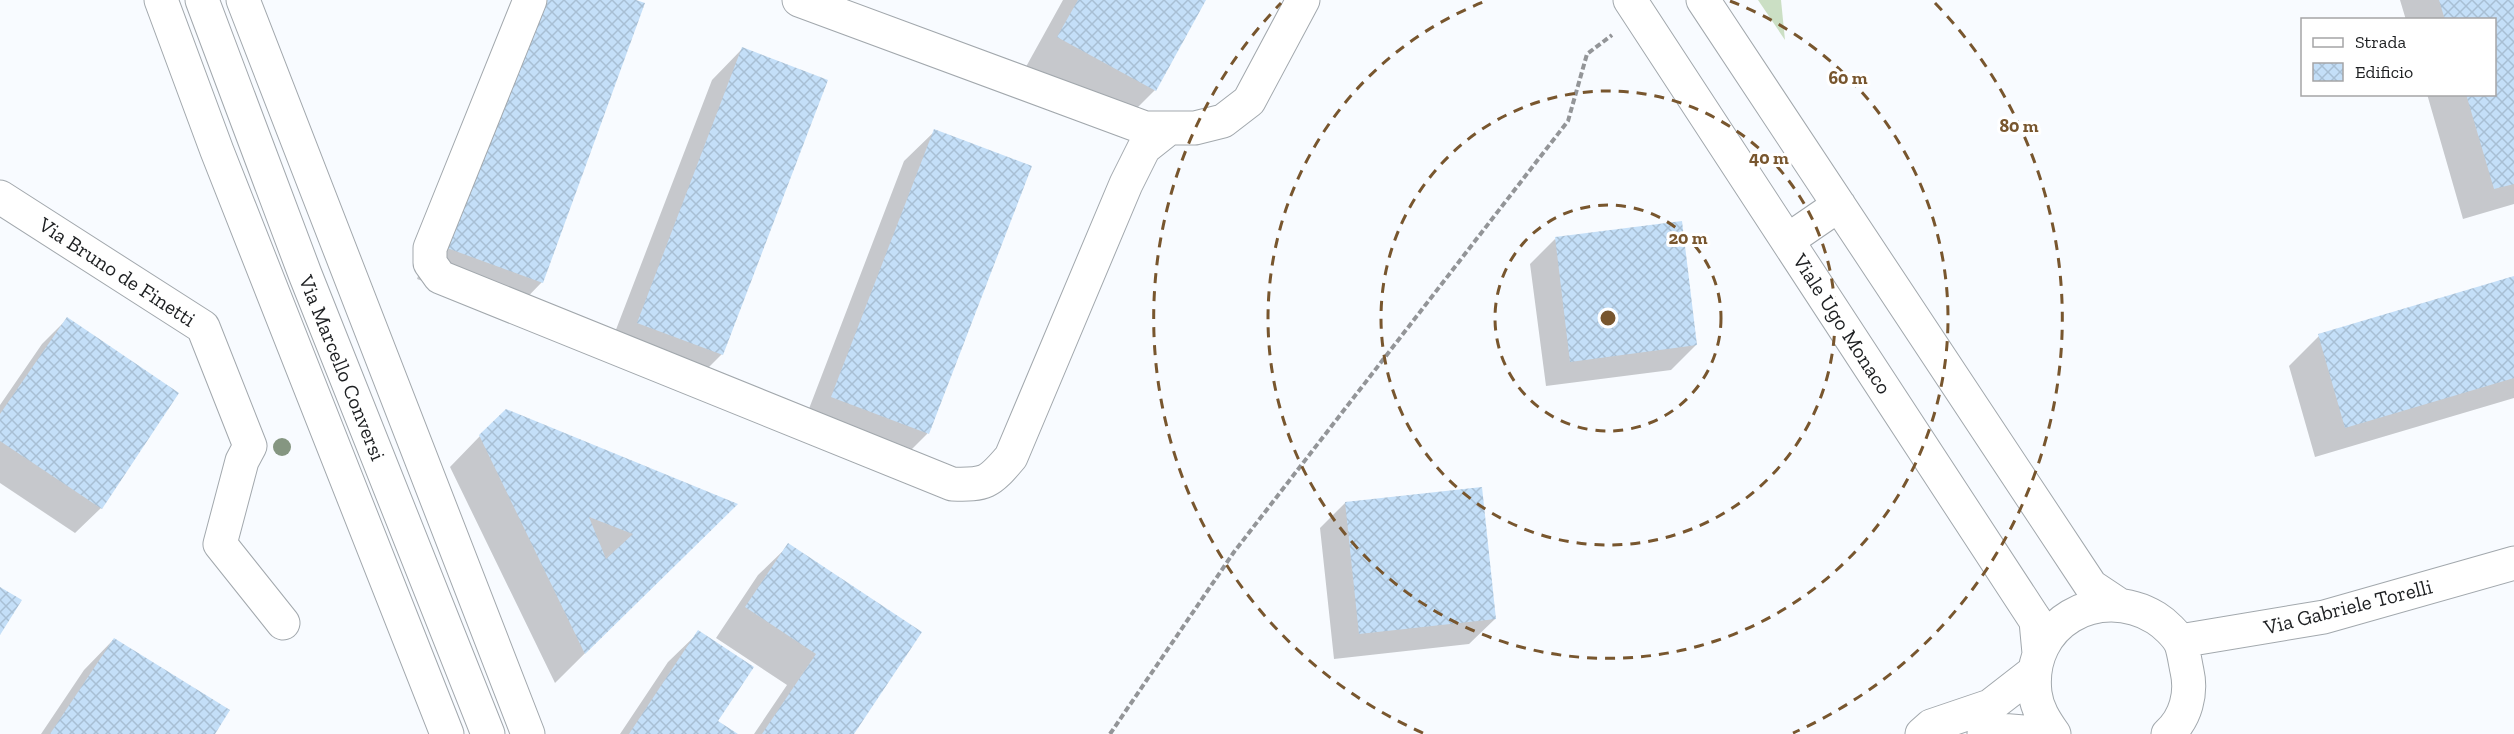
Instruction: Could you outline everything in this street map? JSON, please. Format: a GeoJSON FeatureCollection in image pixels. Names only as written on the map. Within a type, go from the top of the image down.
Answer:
{"type":"FeatureCollection","features":[{"type":"Feature","properties":{"kind":"street","name":"Via Marcello Conversi"},"geometry":{"type":"LineString","coordinates":[[161,0],[217,151],[447,734]]}},
{"type":"Feature","properties":{"kind":"street","name":"Via Marcello Conversi"},"geometry":{"type":"LineString","coordinates":[[202,0],[305,274],[488,734]]}},
{"type":"Feature","properties":{"kind":"street","name":"Via Marcello Conversi"},"geometry":{"type":"LineString","coordinates":[[243,0],[528,734]]}},
{"type":"Feature","properties":{"kind":"street"},"geometry":{"type":"LineString","coordinates":[[530,0],[430,248],[430,263],[440,277],[952,484],[979,485],[994,477],[1011,457],[1126,184],[1144,148],[1168,129]]}},
{"type":"Feature","properties":{"kind":"street"},"geometry":{"type":"LineString","coordinates":[[799,0],[1145,128],[1168,129],[1195,128],[1223,121],[1249,101],[1303,0]]}},
{"type":"Feature","properties":{"kind":"street"},"geometry":{"type":"LineString","coordinates":[[853,0],[1155,120],[1168,129]]}},
{"type":"Feature","properties":{"kind":"street","name":"Viale Ugo Monaco"},"geometry":{"type":"LineString","coordinates":[[1630,0],[2036,621],[2035,694],[2042,716],[2054,734]]}},
{"type":"Feature","properties":{"kind":"street"},"geometry":{"type":"LineString","coordinates":[[1703,0],[2091,586],[2118,604]]}},
{"type":"Feature","properties":{"kind":"street","name":"Via Bruno de Finetti"},"geometry":{"type":"LineString","coordinates":[[0,197],[203,327],[250,446],[242,461],[220,544],[283,623]]}},
{"type":"Feature","properties":{"kind":"street"},"geometry":{"type":"LineString","coordinates":[[1788,240],[1839,205]]}},
{"type":"Feature","properties":{"kind":"street","name":"Via Gabriele Torelli"},"geometry":{"type":"LineString","coordinates":[[2180,641],[2325,616],[2514,562]]}},
{"type":"Feature","properties":{"kind":"street"},"geometry":{"type":"LineString","coordinates":[[1922,734],[1931,726],[1990,706],[2037,662],[2052,632],[2071,615],[2093,606],[2118,604],[2142,610],[2156,618],[2180,641],[2190,686],[2185,708],[2174,729],[2168,734]]}},
{"type":"Feature","properties":{"kind":"street"},"geometry":{"type":"LineString","coordinates":[[1984,734],[1998,730],[2049,734]]}},
{"type":"Feature","properties":{"kind":"path"},"geometry":{"type":"LineString","coordinates":[[1110,734],[1234,552],[1568,121],[1587,54],[1619,30]]}},
{"type":"Feature","properties":{"kind":"green space"},"geometry":{"type":"Polygon","coordinates":[[[1758,0],[1781,0],[1785,40],[1758,0]]]}},
{"type":"Feature","properties":{"kind":"building"},"geometry":{"type":"Polygon","coordinates":[[[537,0],[636,0],[645,3],[543,283],[447,248],[537,0]]]}},
{"type":"Feature","properties":{"kind":"building"},"geometry":{"type":"Polygon","coordinates":[[[1078,0],[1206,0],[1156,91],[1057,37],[1078,0]]]}},
{"type":"Feature","properties":{"kind":"building"},"geometry":{"type":"Polygon","coordinates":[[[2439,0],[2514,0],[2514,184],[2494,189],[2467,96],[2496,96],[2496,18],[2444,18],[2439,0]]]}},
{"type":"Feature","properties":{"kind":"building"},"geometry":{"type":"Polygon","coordinates":[[[742,47],[828,80],[723,355],[637,323],[742,47]]]}},
{"type":"Feature","properties":{"kind":"building"},"geometry":{"type":"Polygon","coordinates":[[[934,129],[1032,166],[929,434],[831,397],[934,129]]]}},
{"type":"Feature","properties":{"kind":"building"},"geometry":{"type":"Polygon","coordinates":[[[1682,221],[1697,345],[1570,362],[1555,237],[1682,221]]]}},
{"type":"Feature","properties":{"kind":"building"},"geometry":{"type":"Polygon","coordinates":[[[2514,276],[2514,378],[2345,428],[2318,334],[2514,276]]]}},
{"type":"Feature","properties":{"kind":"building"},"geometry":{"type":"Polygon","coordinates":[[[67,317],[179,393],[102,509],[0,441],[0,414],[67,317]]]}},
{"type":"Feature","properties":{"kind":"building"},"geometry":{"type":"Polygon","coordinates":[[[506,409],[738,504],[585,654],[479,435],[506,409]],[[589,517],[606,559],[633,534],[589,517]]]}},
{"type":"Feature","properties":{"kind":"building"},"geometry":{"type":"Polygon","coordinates":[[[1482,487],[1496,619],[1359,634],[1345,502],[1482,487]]]}},
{"type":"Feature","properties":{"kind":"building"},"geometry":{"type":"Polygon","coordinates":[[[788,543],[922,632],[854,734],[762,734],[816,654],[745,607],[788,543]]]}},
{"type":"Feature","properties":{"kind":"building"},"geometry":{"type":"Polygon","coordinates":[[[0,587],[22,600],[0,635],[0,587]]]}},
{"type":"Feature","properties":{"kind":"building"},"geometry":{"type":"Polygon","coordinates":[[[698,630],[754,667],[718,721],[738,734],[629,734],[698,630]]]}},
{"type":"Feature","properties":{"kind":"building"},"geometry":{"type":"Polygon","coordinates":[[[114,638],[230,710],[215,734],[50,734],[114,638]]]}}]}
